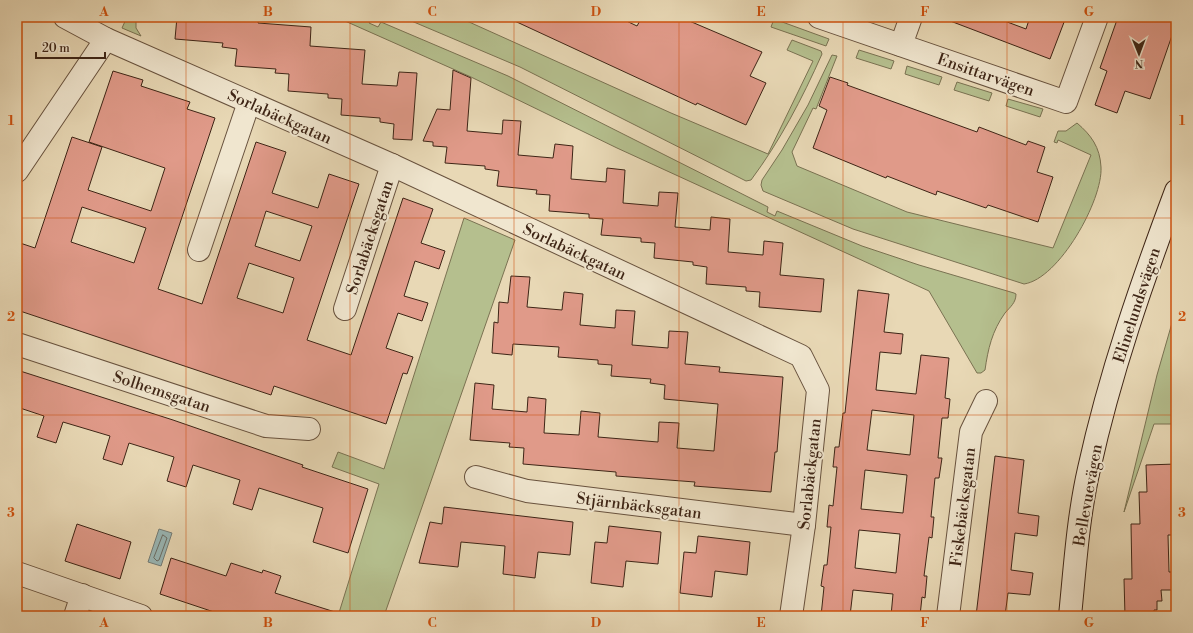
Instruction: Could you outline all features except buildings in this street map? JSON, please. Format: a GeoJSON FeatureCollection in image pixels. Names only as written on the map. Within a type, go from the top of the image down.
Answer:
{"type":"FeatureCollection","features":[{"type":"Feature","properties":{"kind":"street","name":"Sorlabäckgatan"},"geometry":{"type":"LineString","coordinates":[[65,17],[106,39],[392,165],[801,356],[818,390],[804,525],[791,616]]}},
{"type":"Feature","properties":{"kind":"street","name":"Ensittarvägen"},"geometry":{"type":"LineString","coordinates":[[819,17],[1066,102],[1097,17]]}},
{"type":"Feature","properties":{"kind":"street"},"geometry":{"type":"LineString","coordinates":[[901,45],[912,17]]}},
{"type":"Feature","properties":{"kind":"street"},"geometry":{"type":"LineString","coordinates":[[17,171],[106,39]]}},
{"type":"Feature","properties":{"kind":"street"},"geometry":{"type":"LineString","coordinates":[[199,250],[249,102]]}},
{"type":"Feature","properties":{"kind":"street","name":"Sorlabäcksgatan"},"geometry":{"type":"LineString","coordinates":[[345,309],[392,165]]}},
{"type":"Feature","properties":{"kind":"street","name":"Elinelundsvägen"},"geometry":{"type":"LineString","coordinates":[[1113,375],[1141,284],[1176,191]]}},
{"type":"Feature","properties":{"kind":"street","name":"Solhemsgatan"},"geometry":{"type":"LineString","coordinates":[[17,344],[266,426],[309,430]]}},
{"type":"Feature","properties":{"kind":"street","name":"Bellevuevägen"},"geometry":{"type":"LineString","coordinates":[[1070,616],[1080,516],[1089,470],[1113,375]]}},
{"type":"Feature","properties":{"kind":"street","name":"Fiskebäcksgatan"},"geometry":{"type":"LineString","coordinates":[[948,616],[972,432],[986,401]]}},
{"type":"Feature","properties":{"kind":"street","name":"Stjärnbäcksgatan"},"geometry":{"type":"LineString","coordinates":[[476,477],[527,491],[804,525]]}},
{"type":"Feature","properties":{"kind":"street"},"geometry":{"type":"LineString","coordinates":[[17,573],[141,616]]}},
{"type":"Feature","properties":{"kind":"street"},"geometry":{"type":"LineString","coordinates":[[75,616],[82,595]]}},
{"type":"Feature","properties":{"kind":"green space"},"geometry":{"type":"Polygon","coordinates":[[[127,17],[136,17],[136,28],[141,36],[122,28],[127,17]]]}},
{"type":"Feature","properties":{"kind":"green space"},"geometry":{"type":"Polygon","coordinates":[[[336,17],[367,17],[371,19],[369,23],[378,27],[381,22],[508,76],[768,207],[767,212],[775,216],[777,211],[862,246],[1016,294],[1014,302],[1005,313],[994,333],[989,347],[985,370],[981,373],[977,373],[929,291],[617,148],[471,77],[336,17]]]}},
{"type":"Feature","properties":{"kind":"green space"},"geometry":{"type":"Polygon","coordinates":[[[402,17],[458,17],[671,113],[768,154],[813,61],[787,50],[792,40],[821,51],[822,54],[807,87],[781,135],[751,180],[746,181],[520,67],[402,17]]]}},
{"type":"Feature","properties":{"kind":"green space"},"geometry":{"type":"Polygon","coordinates":[[[774,19],[829,39],[826,46],[771,27],[774,19]]]}},
{"type":"Feature","properties":{"kind":"green space"},"geometry":{"type":"Polygon","coordinates":[[[859,50],[894,61],[891,69],[856,58],[859,50]]]}},
{"type":"Feature","properties":{"kind":"green space"},"geometry":{"type":"Polygon","coordinates":[[[832,55],[837,56],[816,109],[813,108],[792,152],[797,166],[907,212],[1053,248],[1091,155],[1058,140],[1057,143],[1054,142],[1058,131],[1066,131],[1077,123],[1097,147],[1101,167],[1100,181],[1087,217],[1064,253],[1051,268],[1037,279],[1024,284],[853,229],[763,191],[761,185],[762,180],[782,150],[808,105],[832,55]]]}},
{"type":"Feature","properties":{"kind":"green space"},"geometry":{"type":"Polygon","coordinates":[[[907,66],[942,77],[939,85],[905,74],[907,66]]]}},
{"type":"Feature","properties":{"kind":"green space"},"geometry":{"type":"Polygon","coordinates":[[[957,82],[992,93],[989,101],[954,90],[957,82]]]}},
{"type":"Feature","properties":{"kind":"green space"},"geometry":{"type":"Polygon","coordinates":[[[1008,99],[1043,109],[1040,117],[1006,106],[1008,99]]]}},
{"type":"Feature","properties":{"kind":"green space"},"geometry":{"type":"Polygon","coordinates":[[[464,218],[515,240],[384,616],[338,616],[379,484],[332,467],[338,452],[384,469],[464,218]]]}},
{"type":"Feature","properties":{"kind":"green space"},"geometry":{"type":"Polygon","coordinates":[[[1176,309],[1176,424],[1154,424],[1124,512],[1157,375],[1176,309]]]}},
{"type":"Feature","properties":{"kind":"water"},"geometry":{"type":"Polygon","coordinates":[[[159,529],[172,533],[161,566],[148,562],[159,529]]]}}]}
